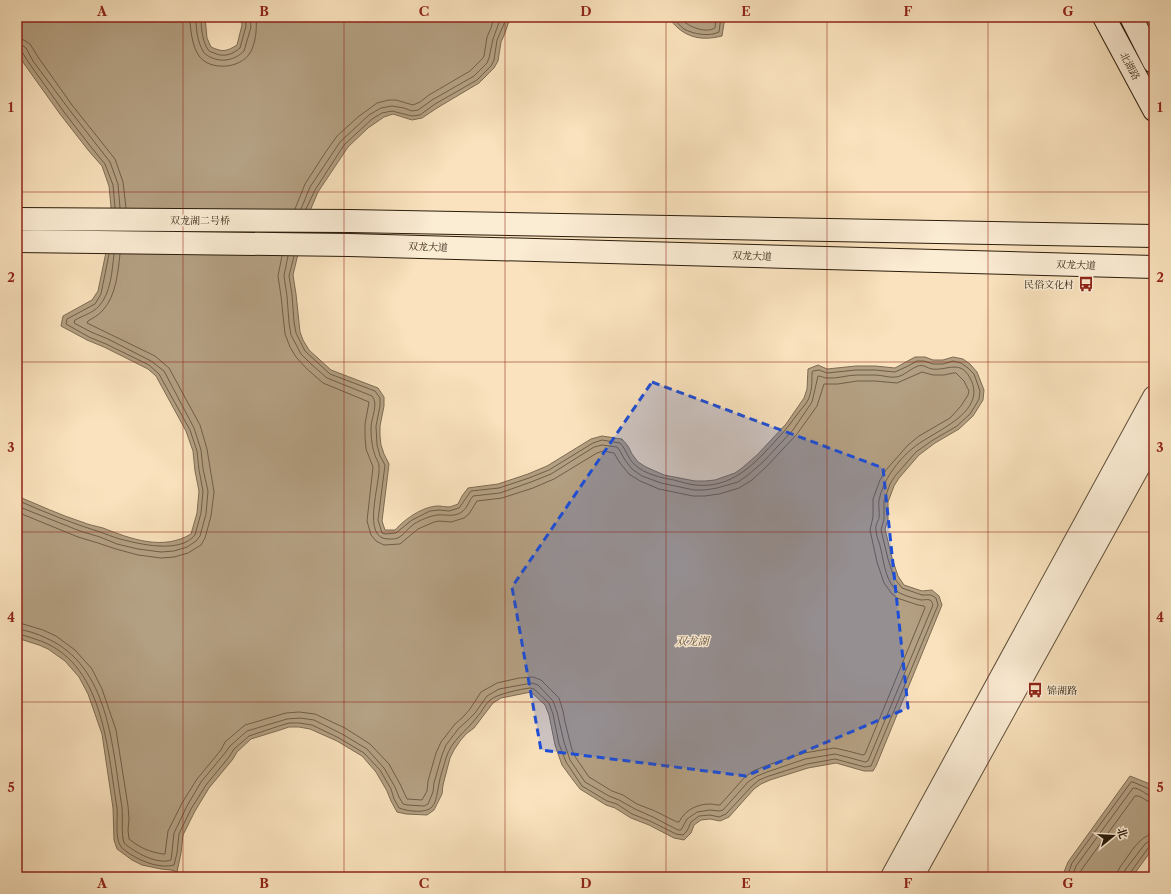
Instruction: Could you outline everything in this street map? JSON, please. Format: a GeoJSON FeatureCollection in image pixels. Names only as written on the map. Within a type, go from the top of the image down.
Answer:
{"type":"FeatureCollection","features":[{"type":"Feature","properties":{"kind":"main road","name":"北湖路"},"geometry":{"type":"LineString","coordinates":[[1104,17],[1154,110]]}},
{"type":"Feature","properties":{"kind":"main road"},"geometry":{"type":"LineString","coordinates":[[1134,23],[1154,62]]}},
{"type":"Feature","properties":{"kind":"main road","name":"双龙湖二号桥"},"geometry":{"type":"LineString","coordinates":[[17,219],[350,221],[1099,235]]}},
{"type":"Feature","properties":{"kind":"main road"},"geometry":{"type":"LineString","coordinates":[[1099,235],[1154,220]]}},
{"type":"Feature","properties":{"kind":"main road"},"geometry":{"type":"LineString","coordinates":[[1099,235],[1154,236]]}},
{"type":"Feature","properties":{"kind":"main road","name":"双龙大道"},"geometry":{"type":"LineString","coordinates":[[17,241],[349,245],[1154,267]]}},
{"type":"Feature","properties":{"kind":"main road"},"geometry":{"type":"LineString","coordinates":[[1132,266],[1154,272]]}},
{"type":"Feature","properties":{"kind":"main road"},"geometry":{"type":"LineString","coordinates":[[892,877],[1154,397]]}},
{"type":"Feature","properties":{"kind":"main road"},"geometry":{"type":"LineString","coordinates":[[912,877],[1154,439]]}},
{"type":"Feature","properties":{"kind":"highlighted area"},"geometry":{"type":"Polygon","coordinates":[[[652,382],[883,468],[908,708],[746,776],[541,750],[512,587],[652,382]]]}},
{"type":"Feature","properties":{"kind":"water","name":"双龙湖"},"geometry":{"type":"Polygon","coordinates":[[[17,17],[205,17],[207,38],[211,47],[218,50],[224,50],[230,49],[237,45],[242,25],[241,17],[512,17],[501,42],[498,61],[494,68],[479,83],[422,118],[412,120],[393,114],[384,117],[368,128],[348,147],[318,192],[307,218],[302,237],[293,275],[300,332],[303,340],[309,350],[331,370],[378,388],[384,397],[380,436],[381,445],[389,464],[382,521],[385,530],[395,530],[409,518],[427,508],[439,506],[449,507],[458,504],[468,488],[498,484],[547,466],[591,439],[602,436],[622,439],[638,462],[664,475],[695,481],[715,480],[735,473],[742,468],[757,455],[786,424],[804,398],[807,389],[808,369],[818,365],[827,369],[856,366],[895,368],[915,357],[943,360],[953,357],[963,359],[970,364],[977,372],[984,390],[983,400],[973,416],[959,429],[935,443],[919,455],[899,478],[894,486],[888,502],[888,520],[885,529],[898,576],[904,585],[922,591],[932,590],[939,596],[942,605],[873,771],[864,771],[836,763],[808,768],[770,780],[754,789],[729,817],[720,821],[710,819],[701,820],[694,825],[691,833],[684,840],[674,838],[649,825],[631,818],[615,808],[606,805],[580,789],[562,765],[555,745],[549,715],[545,705],[531,692],[501,698],[493,703],[474,728],[460,741],[450,758],[442,794],[434,810],[427,815],[397,812],[376,772],[362,756],[337,741],[310,729],[289,727],[251,739],[237,752],[209,788],[183,835],[177,872],[142,865],[117,849],[114,840],[113,808],[102,734],[88,694],[79,677],[65,661],[48,649],[17,638],[17,496],[87,524],[125,536],[147,542],[169,542],[191,534],[197,513],[199,491],[193,451],[186,431],[156,376],[148,369],[61,326],[63,316],[92,300],[98,291],[111,228],[109,186],[102,166],[60,114],[17,52],[17,17]]]}},
{"type":"Feature","properties":{"kind":"water"},"geometry":{"type":"Polygon","coordinates":[[[668,17],[725,17],[722,36],[713,38],[698,38],[691,36],[679,29],[668,17]]]}},
{"type":"Feature","properties":{"kind":"water"},"geometry":{"type":"Polygon","coordinates":[[[1130,776],[1150,784],[1154,790],[1154,847],[1132,877],[1062,877],[1068,862],[1130,776]]]}},
{"type":"Feature","properties":{"kind":"place","name":"民俗文化村"},"geometry":{"type":"Point","coordinates":[1086,284]}},
{"type":"Feature","properties":{"kind":"place","name":"锦湖路"},"geometry":{"type":"Point","coordinates":[1035,690]}}]}
